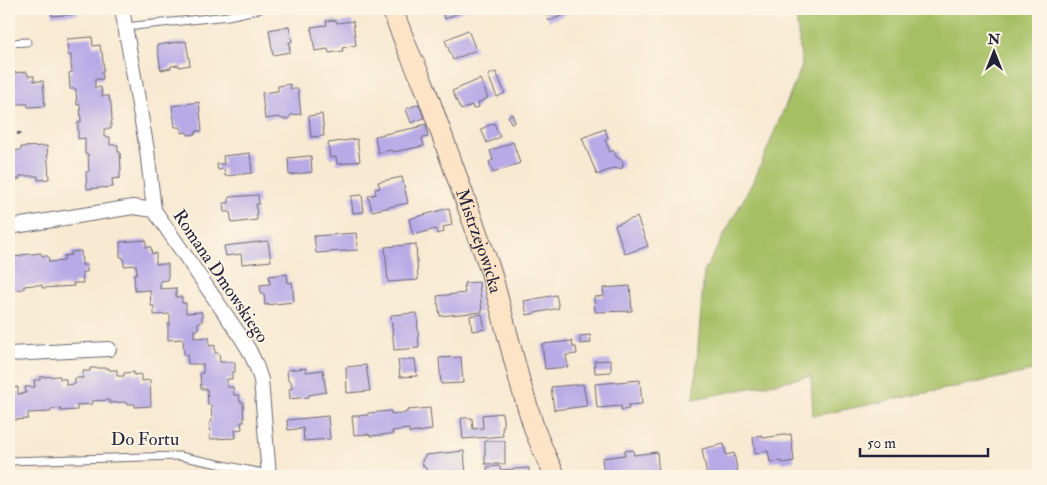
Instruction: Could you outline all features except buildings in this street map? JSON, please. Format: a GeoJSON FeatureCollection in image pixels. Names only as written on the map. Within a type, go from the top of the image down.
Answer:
{"type":"FeatureCollection","features":[{"type":"Feature","properties":{"kind":"street","name":"Romana Dmowskiego"},"geometry":{"type":"LineString","coordinates":[[122,9],[147,150],[154,210],[241,337],[256,365],[261,380],[272,475]]}},
{"type":"Feature","properties":{"kind":"street","name":"Mistrzejowicka"},"geometry":{"type":"LineString","coordinates":[[392,9],[424,85],[491,272],[535,431],[555,476]]}},
{"type":"Feature","properties":{"kind":"street"},"geometry":{"type":"LineString","coordinates":[[9,226],[133,207],[154,210]]}},
{"type":"Feature","properties":{"kind":"street"},"geometry":{"type":"LineString","coordinates":[[9,354],[108,349]]}},
{"type":"Feature","properties":{"kind":"lane"},"geometry":{"type":"LineString","coordinates":[[125,28],[228,16],[260,9]]}},
{"type":"Feature","properties":{"kind":"lane"},"geometry":{"type":"LineString","coordinates":[[9,43],[27,42]]}},
{"type":"Feature","properties":{"kind":"lane","name":"Do Fortu"},"geometry":{"type":"LineString","coordinates":[[9,461],[178,456],[272,475]]}},
{"type":"Feature","properties":{"kind":"path"},"geometry":{"type":"LineString","coordinates":[[9,134],[25,133]]}},
{"type":"Feature","properties":{"kind":"green space"},"geometry":{"type":"Polygon","coordinates":[[[795,9],[1038,9],[1038,370],[813,416],[811,376],[694,399],[704,272],[756,176],[802,66],[795,9]]]}}]}
